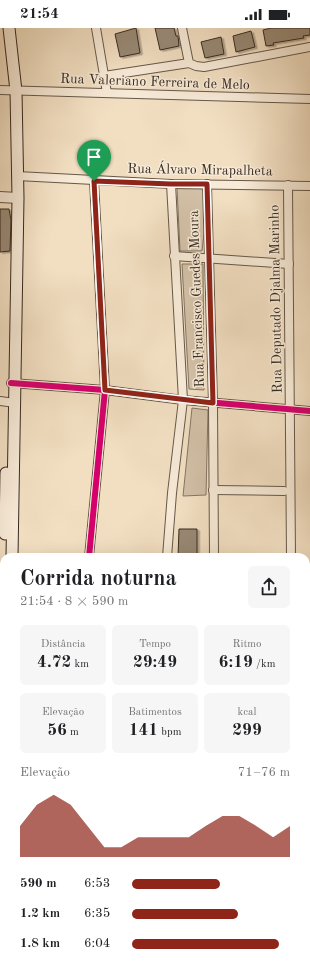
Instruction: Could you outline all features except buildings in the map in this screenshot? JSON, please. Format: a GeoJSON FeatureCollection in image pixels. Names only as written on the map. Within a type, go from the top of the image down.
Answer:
{"type":"FeatureCollection","features":[{"type":"Feature","properties":{"kind":"main road"},"geometry":{"type":"LineString","coordinates":[[5,553],[4,504],[8,402],[13,383],[14,369],[18,198],[16,91],[9,28]]}},
{"type":"Feature","properties":{"kind":"main road"},"geometry":{"type":"LineString","coordinates":[[8,402],[12,553]]}},
{"type":"Feature","properties":{"kind":"street"},"geometry":{"type":"LineString","coordinates":[[96,28],[108,93]]}},
{"type":"Feature","properties":{"kind":"street"},"geometry":{"type":"LineString","coordinates":[[182,28],[189,63]]}},
{"type":"Feature","properties":{"kind":"street"},"geometry":{"type":"LineString","coordinates":[[104,76],[189,63],[196,66],[204,66],[310,47]]}},
{"type":"Feature","properties":{"kind":"street","name":"Rua Valeriano Ferreira de Melo"},"geometry":{"type":"LineString","coordinates":[[0,90],[310,99]]}},
{"type":"Feature","properties":{"kind":"street","name":"Rua Álvaro Mirapalheta"},"geometry":{"type":"LineString","coordinates":[[17,176],[171,184],[310,186]]}},
{"type":"Feature","properties":{"kind":"street"},"geometry":{"type":"LineString","coordinates":[[89,553],[105,390],[94,181]]}},
{"type":"Feature","properties":{"kind":"street"},"geometry":{"type":"LineString","coordinates":[[167,553],[172,493],[183,400],[171,184]]}},
{"type":"Feature","properties":{"kind":"street","name":"Rua Francisco Guedes Moura"},"geometry":{"type":"LineString","coordinates":[[207,184],[213,403],[214,553]]}},
{"type":"Feature","properties":{"kind":"street","name":"Rua Deputado Djalma Marinho"},"geometry":{"type":"LineString","coordinates":[[288,185],[291,553]]}},
{"type":"Feature","properties":{"kind":"street"},"geometry":{"type":"LineString","coordinates":[[0,197],[18,198]]}},
{"type":"Feature","properties":{"kind":"street"},"geometry":{"type":"LineString","coordinates":[[174,256],[289,264]]}},
{"type":"Feature","properties":{"kind":"street"},"geometry":{"type":"LineString","coordinates":[[13,383],[105,390],[183,400],[310,411]]}},
{"type":"Feature","properties":{"kind":"street"},"geometry":{"type":"LineString","coordinates":[[214,490],[284,490]]}},
{"type":"Feature","properties":{"kind":"shaded area"},"geometry":{"type":"Polygon","coordinates":[[[177,187],[205,188],[205,225],[202,251],[180,251],[177,187]]]}},
{"type":"Feature","properties":{"kind":"shaded area"},"geometry":{"type":"Polygon","coordinates":[[[182,264],[203,264],[204,390],[189,389],[182,264]]]}},
{"type":"Feature","properties":{"kind":"shaded area"},"geometry":{"type":"Polygon","coordinates":[[[192,408],[208,410],[206,495],[183,496],[192,408]]]}},
{"type":"Feature","properties":{"kind":"cycle path"},"geometry":{"type":"LineString","coordinates":[[89,553],[105,390],[94,181]]}},
{"type":"Feature","properties":{"kind":"cycle path"},"geometry":{"type":"LineString","coordinates":[[11,383],[105,390],[183,400],[310,411]]}},
{"type":"Feature","properties":{"kind":"route"},"geometry":{"type":"LineString","coordinates":[[94,181],[207,184],[213,403],[105,390],[94,181]]}}]}
